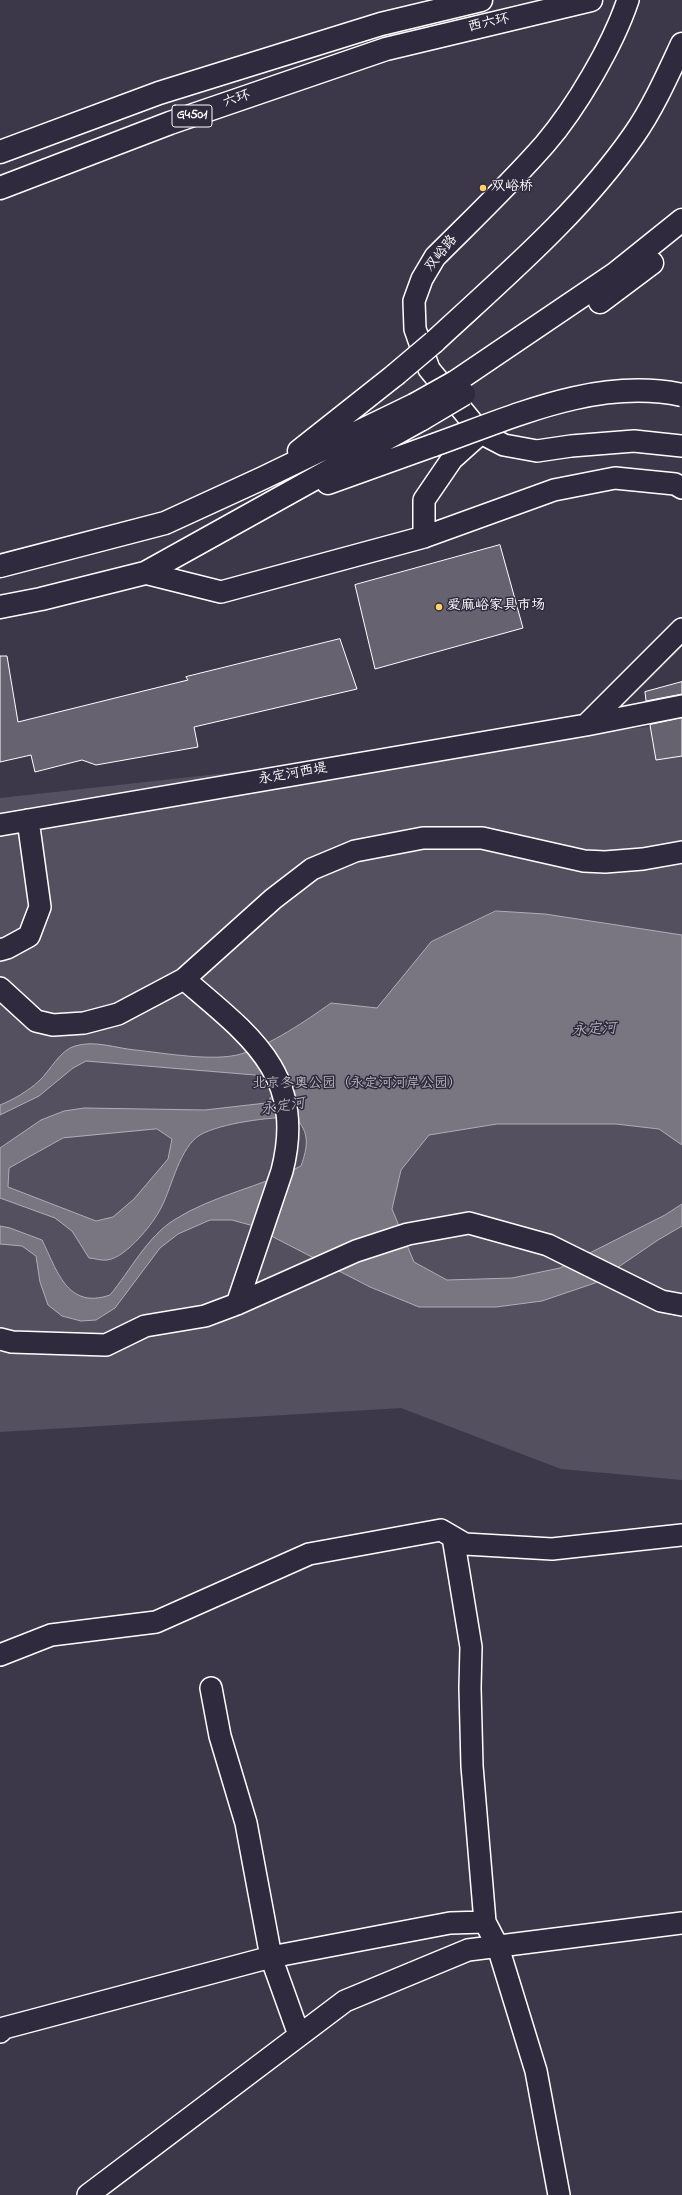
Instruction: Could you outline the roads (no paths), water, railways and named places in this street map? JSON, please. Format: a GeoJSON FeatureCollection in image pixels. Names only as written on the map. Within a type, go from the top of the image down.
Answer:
{"type":"FeatureCollection","features":[{"type":"Feature","properties":{"kind":"highway","name":"西六环"},"geometry":{"type":"LineString","coordinates":[[381,24],[481,0]]}},
{"type":"Feature","properties":{"kind":"highway","name":"西六环"},"geometry":{"type":"LineString","coordinates":[[386,49],[592,0]]}},
{"type":"Feature","properties":{"kind":"highway","name":"六环"},"geometry":{"type":"LineString","coordinates":[[0,152],[159,94],[381,24]]}},
{"type":"Feature","properties":{"kind":"highway"},"geometry":{"type":"LineString","coordinates":[[263,478],[395,375],[434,342],[547,237],[589,192],[634,135],[682,44]]}},
{"type":"Feature","properties":{"kind":"highway","name":"六环"},"geometry":{"type":"LineString","coordinates":[[0,188],[170,123],[386,49]]}},
{"type":"Feature","properties":{"kind":"highway"},"geometry":{"type":"LineString","coordinates":[[620,279],[682,220]]}},
{"type":"Feature","properties":{"kind":"highway"},"geometry":{"type":"LineString","coordinates":[[0,607],[42,599],[145,573],[267,505],[418,412],[460,388],[620,279],[682,239]]}},
{"type":"Feature","properties":{"kind":"highway"},"geometry":{"type":"LineString","coordinates":[[267,505],[529,411],[584,395],[634,390],[682,395]]}},
{"type":"Feature","properties":{"kind":"highway"},"geometry":{"type":"LineString","coordinates":[[0,566],[165,522],[263,478],[418,412]]}},
{"type":"Feature","properties":{"kind":"street","name":"双峪路"},"geometry":{"type":"LineString","coordinates":[[628,0],[622,19],[585,88],[545,143],[435,257],[414,301],[415,329],[429,369],[481,433],[504,445],[537,451],[571,446],[634,441],[682,446]]}},
{"type":"Feature","properties":{"kind":"street"},"geometry":{"type":"LineString","coordinates":[[424,537],[424,500],[452,459],[481,433]]}},
{"type":"Feature","properties":{"kind":"street"},"geometry":{"type":"LineString","coordinates":[[145,573],[221,592],[424,537],[554,490],[615,478],[675,484],[682,488]]}},
{"type":"Feature","properties":{"kind":"street"},"geometry":{"type":"LineString","coordinates":[[586,725],[682,629]]}},
{"type":"Feature","properties":{"kind":"street","name":"永定河西堤"},"geometry":{"type":"LineString","coordinates":[[0,825],[586,725],[682,706]]}},
{"type":"Feature","properties":{"kind":"street"},"geometry":{"type":"LineString","coordinates":[[0,950],[7,948],[29,936],[40,907],[28,820]]}},
{"type":"Feature","properties":{"kind":"street"},"geometry":{"type":"LineString","coordinates":[[0,988],[36,1021],[54,1024],[84,1023],[118,1014],[184,979],[273,899],[312,869],[354,851],[423,838],[482,838],[584,861],[605,862],[636,860],[682,852]]}},
{"type":"Feature","properties":{"kind":"street"},"geometry":{"type":"LineString","coordinates":[[184,979],[255,1042],[272,1066],[283,1089],[289,1122],[288,1150],[259,1243],[237,1304]]}},
{"type":"Feature","properties":{"kind":"street"},"geometry":{"type":"LineString","coordinates":[[0,1339],[12,1342],[106,1345],[145,1326],[205,1316],[237,1304],[356,1252],[408,1234],[469,1223],[548,1245],[661,1301],[682,1305]]}},
{"type":"Feature","properties":{"kind":"street"},"geometry":{"type":"LineString","coordinates":[[0,1655],[51,1635],[156,1622],[309,1554],[441,1530],[465,1544],[552,1549],[682,1535]]}},
{"type":"Feature","properties":{"kind":"street"},"geometry":{"type":"LineString","coordinates":[[453,1537],[471,1647],[470,1688],[472,1766],[485,1922],[498,1946],[536,2071],[559,2195]]}},
{"type":"Feature","properties":{"kind":"street"},"geometry":{"type":"LineString","coordinates":[[211,1688],[220,1736],[246,1823],[271,1957],[299,2035]]}},
{"type":"Feature","properties":{"kind":"street"},"geometry":{"type":"LineString","coordinates":[[0,2032],[4,2028],[271,1957],[450,1923],[485,1922]]}},
{"type":"Feature","properties":{"kind":"street"},"geometry":{"type":"LineString","coordinates":[[88,2195],[345,2000],[468,1950],[682,1923]]}},
{"type":"Feature","properties":{"kind":"water","name":"永定河"},"geometry":{"type":"Polygon","coordinates":[[[496,911],[545,914],[682,935],[682,1145],[659,1129],[616,1124],[497,1124],[429,1135],[401,1170],[392,1209],[414,1262],[447,1280],[512,1278],[560,1268],[665,1215],[682,1204],[682,1226],[658,1240],[595,1283],[542,1301],[496,1307],[419,1307],[370,1287],[250,1225],[232,1220],[210,1220],[178,1234],[160,1248],[115,1308],[96,1320],[81,1321],[62,1316],[48,1305],[40,1282],[36,1256],[22,1246],[0,1244],[0,1226],[10,1228],[42,1240],[59,1275],[74,1292],[83,1297],[95,1298],[110,1295],[147,1245],[164,1227],[174,1220],[189,1211],[221,1197],[270,1180],[301,1166],[306,1146],[305,1134],[300,1123],[295,1117],[273,1118],[233,1124],[220,1127],[200,1135],[187,1148],[177,1168],[162,1206],[139,1239],[131,1247],[114,1258],[102,1260],[89,1258],[72,1231],[55,1218],[0,1198],[0,1148],[41,1120],[64,1111],[84,1108],[205,1110],[266,1103],[272,1096],[270,1085],[263,1078],[255,1075],[86,1061],[73,1068],[39,1096],[0,1115],[0,1105],[10,1101],[35,1085],[60,1056],[70,1048],[82,1044],[98,1044],[189,1056],[230,1056],[252,1050],[276,1039],[331,1003],[377,1008],[431,942],[496,911]],[[157,1129],[63,1138],[9,1168],[8,1187],[96,1221],[113,1217],[134,1199],[168,1159],[172,1139],[157,1129]]]}},
{"type":"Feature","properties":{"kind":"place","name":"双峪桥"},"geometry":{"type":"Point","coordinates":[483,188]}},
{"type":"Feature","properties":{"kind":"place","name":"爱麻峪家具市场"},"geometry":{"type":"Point","coordinates":[439,607]}},
{"type":"Feature","properties":{"kind":"park label","name":"北京冬奥公园（永定河河岸公园）"},"geometry":{"type":"Point","coordinates":[357,1085]}}]}
